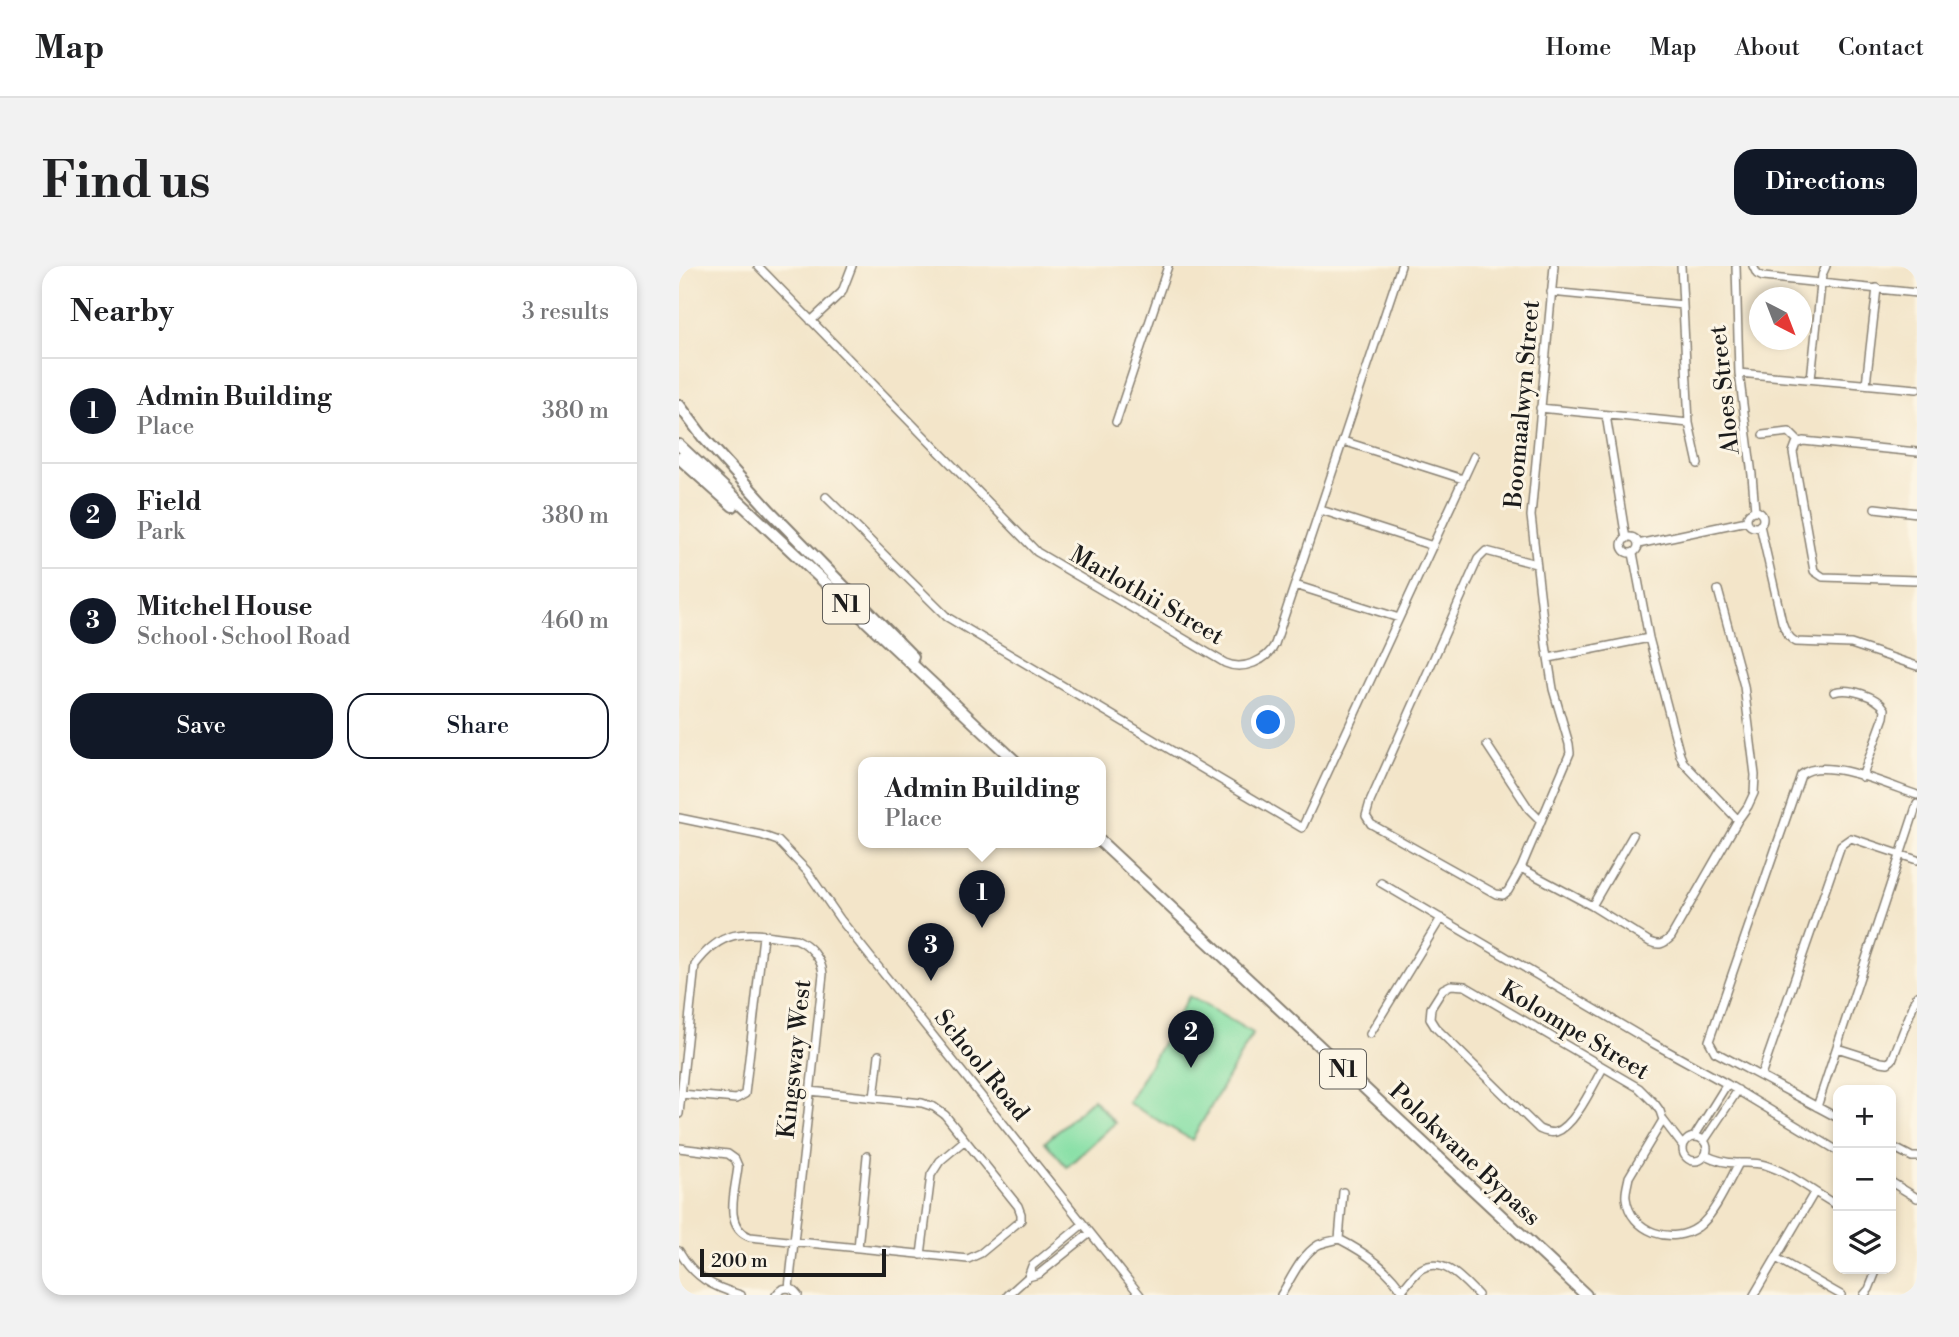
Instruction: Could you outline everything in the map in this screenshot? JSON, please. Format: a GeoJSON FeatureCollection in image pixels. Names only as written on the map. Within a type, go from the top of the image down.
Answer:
{"type":"FeatureCollection","features":[{"type":"Feature","properties":{"kind":"highway"},"geometry":{"type":"LineString","coordinates":[[679,405],[703,437],[770,511],[911,654],[919,671]]}},
{"type":"Feature","properties":{"kind":"highway","name":"N1"},"geometry":{"type":"LineString","coordinates":[[679,445],[1011,757]]}},
{"type":"Feature","properties":{"kind":"highway"},"geometry":{"type":"LineString","coordinates":[[679,458],[854,611]]}},
{"type":"Feature","properties":{"kind":"highway","name":"Polokwane Bypass"},"geometry":{"type":"LineString","coordinates":[[1106,847],[1586,1295]]}},
{"type":"Feature","properties":{"kind":"street","name":"Marlothii Street"},"geometry":{"type":"LineString","coordinates":[[758,266],[1037,552],[1232,666],[1263,659],[1275,644],[1401,266]]}},
{"type":"Feature","properties":{"kind":"street"},"geometry":{"type":"LineString","coordinates":[[811,321],[842,292],[852,266]]}},
{"type":"Feature","properties":{"kind":"street"},"geometry":{"type":"LineString","coordinates":[[1116,422],[1168,266]]}},
{"type":"Feature","properties":{"kind":"street","name":"Boomaalwyn Street"},"geometry":{"type":"LineString","coordinates":[[1536,564],[1486,551],[1478,559],[1366,816],[1371,824],[1496,894],[1503,895],[1521,868],[1570,753],[1553,689],[1531,508],[1554,266]]}},
{"type":"Feature","properties":{"kind":"street"},"geometry":{"type":"LineString","coordinates":[[1681,266],[1689,423],[1698,464]]}},
{"type":"Feature","properties":{"kind":"street","name":"Aloes Street"},"geometry":{"type":"LineString","coordinates":[[1736,266],[1739,373],[1755,511]]}},
{"type":"Feature","properties":{"kind":"street"},"geometry":{"type":"LineString","coordinates":[[1753,266],[1757,274],[1763,277],[1917,293]]}},
{"type":"Feature","properties":{"kind":"street"},"geometry":{"type":"LineString","coordinates":[[1811,379],[1821,282],[1826,266]]}},
{"type":"Feature","properties":{"kind":"street"},"geometry":{"type":"LineString","coordinates":[[1866,384],[1877,288]]}},
{"type":"Feature","properties":{"kind":"street"},"geometry":{"type":"LineString","coordinates":[[1551,292],[1683,305]]}},
{"type":"Feature","properties":{"kind":"street"},"geometry":{"type":"LineString","coordinates":[[1739,373],[1917,389]]}},
{"type":"Feature","properties":{"kind":"street"},"geometry":{"type":"LineString","coordinates":[[1540,408],[1689,423]]}},
{"type":"Feature","properties":{"kind":"street"},"geometry":{"type":"LineString","coordinates":[[1606,415],[1626,539]]}},
{"type":"Feature","properties":{"kind":"street"},"geometry":{"type":"LineString","coordinates":[[1763,435],[1789,432],[1797,443]]}},
{"type":"Feature","properties":{"kind":"street"},"geometry":{"type":"LineString","coordinates":[[1343,441],[1463,479]]}},
{"type":"Feature","properties":{"kind":"street"},"geometry":{"type":"LineString","coordinates":[[1917,452],[1803,441],[1797,443],[1793,452],[1814,571],[1823,577],[1917,580]]}},
{"type":"Feature","properties":{"kind":"street"},"geometry":{"type":"LineString","coordinates":[[826,497],[947,617],[1301,828],[1474,456]]}},
{"type":"Feature","properties":{"kind":"street"},"geometry":{"type":"LineString","coordinates":[[1875,508],[1917,513]]}},
{"type":"Feature","properties":{"kind":"street"},"geometry":{"type":"LineString","coordinates":[[1321,510],[1433,546]]}},
{"type":"Feature","properties":{"kind":"street"},"geometry":{"type":"LineString","coordinates":[[1747,521],[1748,514],[1755,511],[1762,517],[1760,525],[1782,622],[1791,639],[1796,642],[1851,644],[1917,666]]}},
{"type":"Feature","properties":{"kind":"street"},"geometry":{"type":"LineString","coordinates":[[1747,521],[1752,526],[1760,525]]}},
{"type":"Feature","properties":{"kind":"street"},"geometry":{"type":"LineString","coordinates":[[1638,544],[1747,521]]}},
{"type":"Feature","properties":{"kind":"street"},"geometry":{"type":"LineString","coordinates":[[1633,538],[1638,544],[1633,553],[1623,550],[1622,543],[1626,539],[1633,538]]}},
{"type":"Feature","properties":{"kind":"street"},"geometry":{"type":"LineString","coordinates":[[1633,553],[1649,638],[1683,762],[1738,820]]}},
{"type":"Feature","properties":{"kind":"street"},"geometry":{"type":"LineString","coordinates":[[1295,585],[1399,618]]}},
{"type":"Feature","properties":{"kind":"street"},"geometry":{"type":"LineString","coordinates":[[1521,868],[1592,906],[1650,942],[1657,945],[1665,943],[1671,937],[1754,793],[1755,775],[1744,686],[1718,590]]}},
{"type":"Feature","properties":{"kind":"street"},"geometry":{"type":"LineString","coordinates":[[1549,658],[1649,638]]}},
{"type":"Feature","properties":{"kind":"street"},"geometry":{"type":"LineString","coordinates":[[1834,692],[1849,691],[1877,701],[1885,709],[1862,777]]}},
{"type":"Feature","properties":{"kind":"street"},"geometry":{"type":"LineString","coordinates":[[1487,745],[1529,809],[1540,820]]}},
{"type":"Feature","properties":{"kind":"street"},"geometry":{"type":"LineString","coordinates":[[1833,1115],[1715,1052],[1709,1041],[1801,775],[1811,769],[1837,768],[1917,795]]}},
{"type":"Feature","properties":{"kind":"street"},"geometry":{"type":"LineString","coordinates":[[1817,1107],[1917,804]]}},
{"type":"Feature","properties":{"kind":"street","name":"School Road"},"geometry":{"type":"LineString","coordinates":[[679,818],[761,835],[778,841],[786,848],[807,872],[839,919],[1140,1295]]}},
{"type":"Feature","properties":{"kind":"street"},"geometry":{"type":"LineString","coordinates":[[1592,906],[1633,835]]}},
{"type":"Feature","properties":{"kind":"street"},"geometry":{"type":"LineString","coordinates":[[1761,1076],[1841,845],[1851,838],[1917,860]]}},
{"type":"Feature","properties":{"kind":"street"},"geometry":{"type":"LineString","coordinates":[[1381,883],[1833,1148]]}},
{"type":"Feature","properties":{"kind":"street"},"geometry":{"type":"LineString","coordinates":[[1370,1034],[1441,918]]}},
{"type":"Feature","properties":{"kind":"street","name":"Kingsway West"},"geometry":{"type":"LineString","coordinates":[[679,1114],[695,965],[710,948],[728,936],[737,934],[801,941],[822,963],[823,974],[789,1288]]}},
{"type":"Feature","properties":{"kind":"street"},"geometry":{"type":"LineString","coordinates":[[681,1094],[736,1099],[744,1094],[763,936]]}},
{"type":"Feature","properties":{"kind":"street","name":"Kolompe Street"},"geometry":{"type":"LineString","coordinates":[[1603,1068],[1566,1126],[1556,1132],[1539,1129],[1435,1027],[1430,1019],[1431,1008],[1443,989],[1451,985],[1465,986],[1639,1087],[1655,1104],[1663,1120],[1683,1146]]}},
{"type":"Feature","properties":{"kind":"street"},"geometry":{"type":"LineString","coordinates":[[1837,1048],[1888,1063],[1892,1060],[1917,996]]}},
{"type":"Feature","properties":{"kind":"street"},"geometry":{"type":"LineString","coordinates":[[874,1098],[879,1055]]}},
{"type":"Feature","properties":{"kind":"street"},"geometry":{"type":"LineString","coordinates":[[1694,1137],[1704,1141],[1707,1149],[1705,1155],[1697,1161],[1689,1160],[1684,1154],[1683,1146],[1687,1140],[1694,1137],[1727,1084]]}},
{"type":"Feature","properties":{"kind":"street"},"geometry":{"type":"LineString","coordinates":[[1704,1141],[1738,1090]]}},
{"type":"Feature","properties":{"kind":"street"},"geometry":{"type":"LineString","coordinates":[[679,1148],[732,1156],[738,1166],[733,1220],[737,1229],[750,1237],[963,1259],[981,1253],[1021,1220],[1019,1206],[944,1115],[934,1107],[922,1103],[810,1091]]}},
{"type":"Feature","properties":{"kind":"street"},"geometry":{"type":"LineString","coordinates":[[1663,1120],[1629,1177],[1627,1188],[1626,1199],[1632,1215],[1646,1230],[1664,1236],[1685,1234],[1699,1227],[1711,1214],[1739,1163]]}},
{"type":"Feature","properties":{"kind":"street"},"geometry":{"type":"LineString","coordinates":[[921,1255],[931,1175],[940,1161],[965,1140]]}},
{"type":"Feature","properties":{"kind":"street"},"geometry":{"type":"LineString","coordinates":[[1895,1148],[1917,1157]]}},
{"type":"Feature","properties":{"kind":"street"},"geometry":{"type":"LineString","coordinates":[[1705,1155],[1714,1159],[1767,1166],[1791,1177],[1833,1203]]}},
{"type":"Feature","properties":{"kind":"street"},"geometry":{"type":"LineString","coordinates":[[858,1248],[867,1156]]}},
{"type":"Feature","properties":{"kind":"street"},"geometry":{"type":"LineString","coordinates":[[1896,1185],[1917,1198]]}},
{"type":"Feature","properties":{"kind":"street"},"geometry":{"type":"LineString","coordinates":[[1339,1239],[1343,1192]]}},
{"type":"Feature","properties":{"kind":"street"},"geometry":{"type":"LineString","coordinates":[[1754,1295],[1815,1193]]}},
{"type":"Feature","properties":{"kind":"street"},"geometry":{"type":"LineString","coordinates":[[1028,1277],[1032,1266],[1083,1224]]}},
{"type":"Feature","properties":{"kind":"street"},"geometry":{"type":"LineString","coordinates":[[1007,1294],[1028,1277],[1039,1274],[1090,1233]]}},
{"type":"Feature","properties":{"kind":"street"},"geometry":{"type":"LineString","coordinates":[[1281,1295],[1310,1252],[1319,1245],[1339,1239],[1360,1249],[1382,1266],[1404,1293],[1420,1270],[1436,1265],[1448,1268],[1478,1295]]}},
{"type":"Feature","properties":{"kind":"street"},"geometry":{"type":"LineString","coordinates":[[679,1251],[687,1265],[711,1284],[741,1295]]}},
{"type":"Feature","properties":{"kind":"street"},"geometry":{"type":"LineString","coordinates":[[1776,1258],[1841,1295]]}},
{"type":"Feature","properties":{"kind":"street"},"geometry":{"type":"LineString","coordinates":[[679,1271],[687,1265]]}},
{"type":"Feature","properties":{"kind":"street"},"geometry":{"type":"LineString","coordinates":[[1864,1295],[1875,1274]]}},
{"type":"Feature","properties":{"kind":"street"},"geometry":{"type":"LineString","coordinates":[[776,1295],[782,1289],[789,1288],[795,1290],[798,1295]]}},
{"type":"Feature","properties":{"kind":"green space"},"geometry":{"type":"Polygon","coordinates":[[[1189,996],[1253,1033],[1192,1140],[1128,1103],[1189,996]]]}},
{"type":"Feature","properties":{"kind":"green space"},"geometry":{"type":"Polygon","coordinates":[[[1093,1099],[1115,1123],[1067,1167],[1045,1142],[1093,1099]]]}},
{"type":"Feature","properties":{"kind":"place","name":"Admin Building"},"geometry":{"type":"Point","coordinates":[982,928]}},
{"type":"Feature","properties":{"kind":"place","name":"Mitchel House"},"geometry":{"type":"Point","coordinates":[931,981]}},
{"type":"Feature","properties":{"kind":"place","name":"Field"},"geometry":{"type":"Point","coordinates":[1191,1068]}}]}
